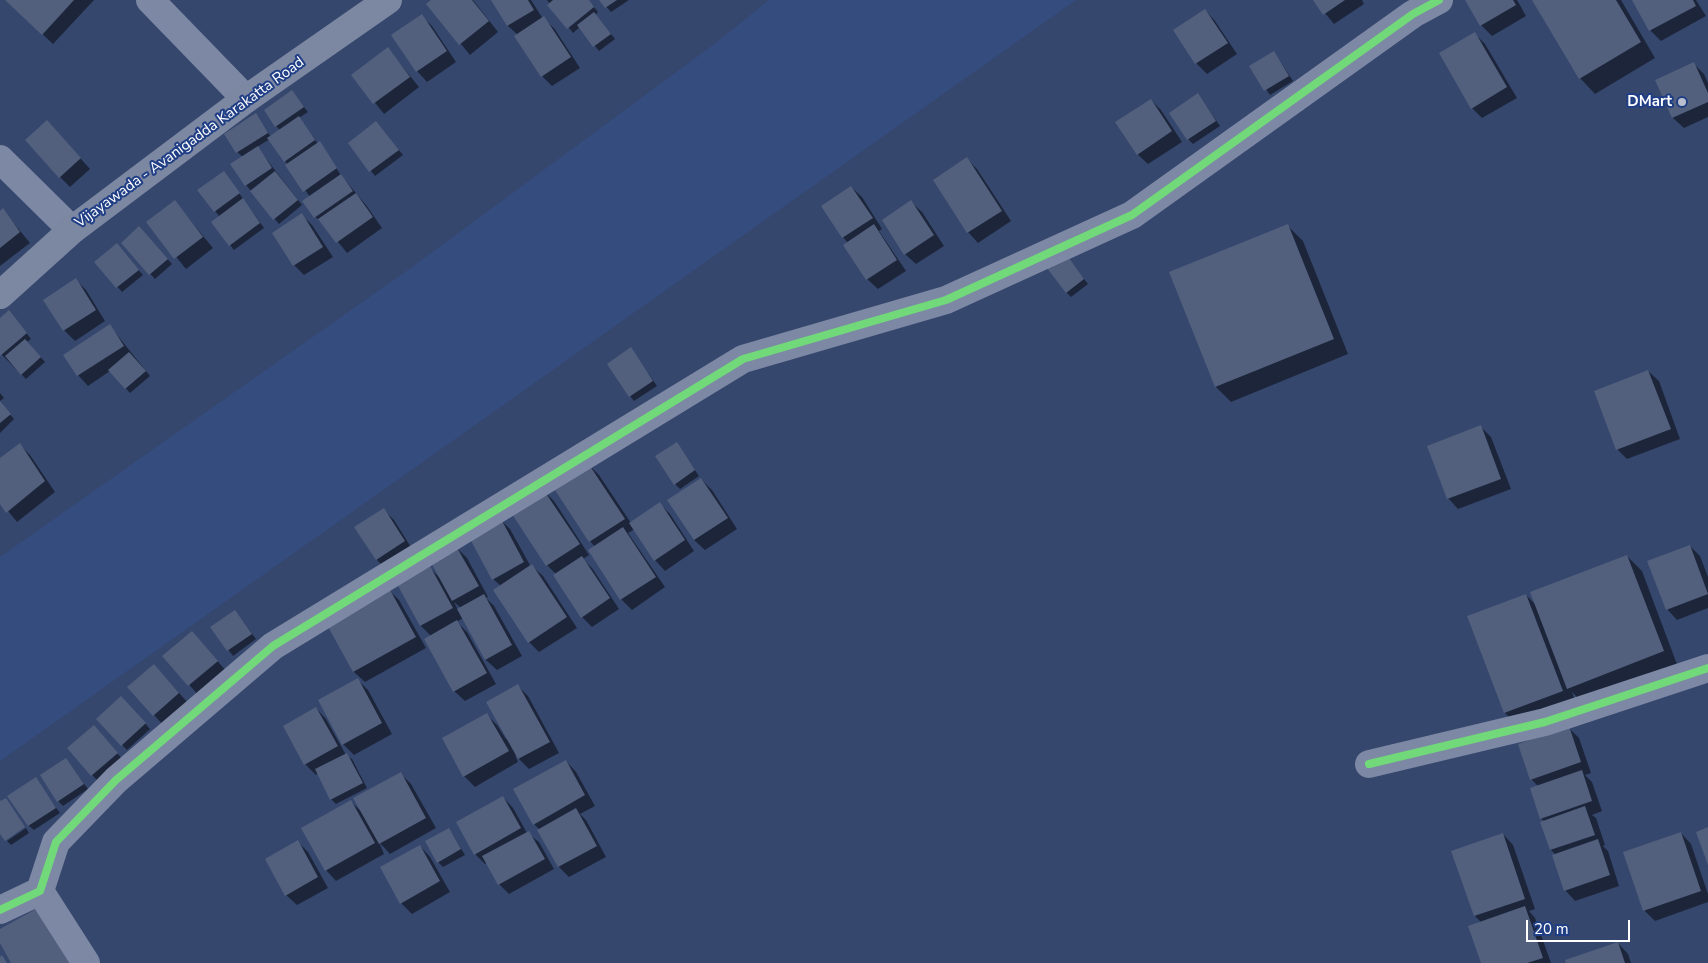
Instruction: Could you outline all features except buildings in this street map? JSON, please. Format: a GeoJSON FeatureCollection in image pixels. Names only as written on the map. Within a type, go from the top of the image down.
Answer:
{"type":"FeatureCollection","features":[{"type":"Feature","properties":{"kind":"main road","name":"Vijayawada - Avanigadda Karakatta Road"},"geometry":{"type":"LineString","coordinates":[[0,295],[72,230],[246,99],[388,0]]}},
{"type":"Feature","properties":{"kind":"street"},"geometry":{"type":"LineString","coordinates":[[150,0],[246,99]]}},
{"type":"Feature","properties":{"kind":"street"},"geometry":{"type":"LineString","coordinates":[[0,910],[40,891],[56,842],[116,780],[273,646],[743,358],[946,300],[1132,215],[1413,14],[1440,0]]}},
{"type":"Feature","properties":{"kind":"street"},"geometry":{"type":"LineString","coordinates":[[0,159],[72,230]]}},
{"type":"Feature","properties":{"kind":"street"},"geometry":{"type":"LineString","coordinates":[[1369,764],[1545,722],[1708,668]]}},
{"type":"Feature","properties":{"kind":"street"},"geometry":{"type":"LineString","coordinates":[[40,891],[86,963]]}},
{"type":"Feature","properties":{"kind":"water"},"geometry":{"type":"Polygon","coordinates":[[[769,0],[1076,0],[0,761],[0,557],[415,265],[717,42],[769,0]]]}},
{"type":"Feature","properties":{"kind":"cycle path"},"geometry":{"type":"LineString","coordinates":[[0,910],[40,891],[56,842],[116,780],[273,646],[743,359],[946,300],[1132,215],[1413,14],[1439,0]]}},
{"type":"Feature","properties":{"kind":"cycle path"},"geometry":{"type":"LineString","coordinates":[[1369,764],[1545,722],[1708,668]]}},
{"type":"Feature","properties":{"kind":"place","name":"DMart"},"geometry":{"type":"Point","coordinates":[1682,102]}}]}
